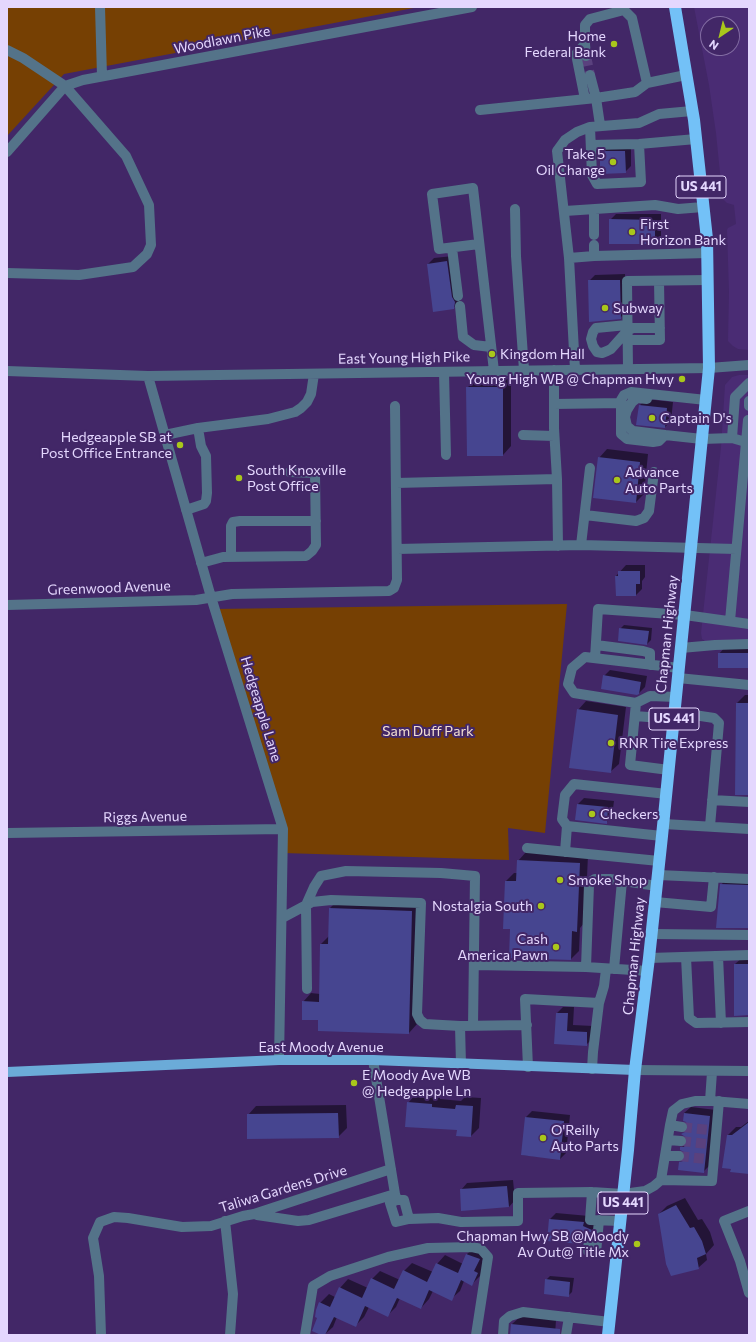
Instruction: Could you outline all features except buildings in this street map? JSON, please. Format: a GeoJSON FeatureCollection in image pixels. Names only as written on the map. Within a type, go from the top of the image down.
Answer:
{"type":"FeatureCollection","features":[{"type":"Feature","properties":{"kind":"highway","name":"Chapman Highway"},"geometry":{"type":"LineString","coordinates":[[608,1335],[624,1194],[635,1070],[648,971],[667,794],[685,615],[690,547],[709,368],[707,253],[703,207],[696,139],[675,7]]}},
{"type":"Feature","properties":{"kind":"main road","name":"East Moody Avenue"},"geometry":{"type":"LineString","coordinates":[[7,1072],[278,1060],[373,1060],[635,1070]]}},
{"type":"Feature","properties":{"kind":"street"},"geometry":{"type":"LineString","coordinates":[[100,7],[102,76]]}},
{"type":"Feature","properties":{"kind":"street","name":"Woodlawn Pike"},"geometry":{"type":"LineString","coordinates":[[64,86],[102,76],[472,7]]}},
{"type":"Feature","properties":{"kind":"street"},"geometry":{"type":"LineString","coordinates":[[586,56],[585,25],[590,19],[624,9],[632,18],[647,84]]}},
{"type":"Feature","properties":{"kind":"street"},"geometry":{"type":"LineString","coordinates":[[584,99],[576,54],[585,44]]}},
{"type":"Feature","properties":{"kind":"street"},"geometry":{"type":"LineString","coordinates":[[7,50],[23,58],[64,86],[126,156],[149,205],[151,245],[146,254],[133,267],[79,275],[7,274]]}},
{"type":"Feature","properties":{"kind":"street"},"geometry":{"type":"LineString","coordinates":[[590,75],[596,98],[595,126],[591,145],[592,175],[597,184],[641,182],[639,144]]}},
{"type":"Feature","properties":{"kind":"street"},"geometry":{"type":"LineString","coordinates":[[480,110],[596,98],[635,92],[647,84],[686,75]]}},
{"type":"Feature","properties":{"kind":"street"},"geometry":{"type":"LineString","coordinates":[[7,152],[64,86]]}},
{"type":"Feature","properties":{"kind":"street"},"geometry":{"type":"LineString","coordinates":[[575,370],[569,258],[565,211],[557,151],[565,140],[577,132],[595,126],[639,123],[658,114],[692,111]]}},
{"type":"Feature","properties":{"kind":"street"},"geometry":{"type":"LineString","coordinates":[[591,145],[639,144],[696,139]]}},
{"type":"Feature","properties":{"kind":"street"},"geometry":{"type":"LineString","coordinates":[[479,244],[439,249],[432,194],[473,188],[494,371]]}},
{"type":"Feature","properties":{"kind":"street"},"geometry":{"type":"LineString","coordinates":[[565,211],[655,205],[678,209],[703,207]]}},
{"type":"Feature","properties":{"kind":"street"},"geometry":{"type":"LineString","coordinates":[[515,209],[516,256],[524,370]]}},
{"type":"Feature","properties":{"kind":"street"},"geometry":{"type":"LineString","coordinates":[[594,210],[594,235]]}},
{"type":"Feature","properties":{"kind":"street"},"geometry":{"type":"LineString","coordinates":[[594,245],[594,256]]}},
{"type":"Feature","properties":{"kind":"street"},"geometry":{"type":"LineString","coordinates":[[452,248],[464,337],[474,345],[492,347]]}},
{"type":"Feature","properties":{"kind":"street"},"geometry":{"type":"LineString","coordinates":[[569,258],[707,253]]}},
{"type":"Feature","properties":{"kind":"street"},"geometry":{"type":"LineString","coordinates":[[628,369],[627,281],[708,280]]}},
{"type":"Feature","properties":{"kind":"street"},"geometry":{"type":"LineString","coordinates":[[628,340],[660,340],[659,281]]}},
{"type":"Feature","properties":{"kind":"street"},"geometry":{"type":"LineString","coordinates":[[628,327],[660,328]]}},
{"type":"Feature","properties":{"kind":"street","name":"East Young High Pike"},"geometry":{"type":"LineString","coordinates":[[7,371],[148,376],[709,368],[749,365]]}},
{"type":"Feature","properties":{"kind":"street"},"geometry":{"type":"LineString","coordinates":[[554,370],[554,436],[557,479],[558,546]]}},
{"type":"Feature","properties":{"kind":"street"},"geometry":{"type":"LineString","coordinates":[[444,372],[446,455]]}},
{"type":"Feature","properties":{"kind":"street"},"geometry":{"type":"LineString","coordinates":[[165,435],[198,428],[268,419],[295,412],[307,402],[314,374]]}},
{"type":"Feature","properties":{"kind":"street","name":"Hedgeapple Lane"},"geometry":{"type":"LineString","coordinates":[[148,376],[211,597],[284,829],[278,1060]]}},
{"type":"Feature","properties":{"kind":"street"},"geometry":{"type":"LineString","coordinates":[[732,438],[734,397],[749,383]]}},
{"type":"Feature","properties":{"kind":"street"},"geometry":{"type":"LineString","coordinates":[[665,435],[659,441],[653,442],[627,439],[623,437],[621,434],[621,400],[624,396],[631,392],[706,400]]}},
{"type":"Feature","properties":{"kind":"street"},"geometry":{"type":"LineString","coordinates":[[672,397],[664,401],[637,398],[632,402],[627,410],[625,417],[627,426],[633,431],[702,439],[732,438],[748,443]]}},
{"type":"Feature","properties":{"kind":"street"},"geometry":{"type":"LineString","coordinates":[[749,401],[749,406]]}},
{"type":"Feature","properties":{"kind":"street"},"geometry":{"type":"LineString","coordinates":[[554,404],[622,403]]}},
{"type":"Feature","properties":{"kind":"street"},"geometry":{"type":"LineString","coordinates":[[395,406],[397,549],[581,545],[736,549]]}},
{"type":"Feature","properties":{"kind":"street"},"geometry":{"type":"LineString","coordinates":[[730,621],[736,549],[748,443],[748,420]]}},
{"type":"Feature","properties":{"kind":"street"},"geometry":{"type":"LineString","coordinates":[[186,510],[204,504],[207,497],[208,474],[206,456],[201,446],[198,428]]}},
{"type":"Feature","properties":{"kind":"street"},"geometry":{"type":"LineString","coordinates":[[523,435],[554,436]]}},
{"type":"Feature","properties":{"kind":"street"},"geometry":{"type":"LineString","coordinates":[[581,545],[590,468]]}},
{"type":"Feature","properties":{"kind":"street"},"geometry":{"type":"LineString","coordinates":[[201,563],[223,558],[306,556],[312,551],[316,545],[315,473],[290,472]]}},
{"type":"Feature","properties":{"kind":"street"},"geometry":{"type":"LineString","coordinates":[[585,515],[636,521],[644,518],[649,511],[654,472]]}},
{"type":"Feature","properties":{"kind":"street"},"geometry":{"type":"LineString","coordinates":[[396,483],[557,479]]}},
{"type":"Feature","properties":{"kind":"street"},"geometry":{"type":"LineString","coordinates":[[231,558],[231,526],[233,522],[316,521]]}},
{"type":"Feature","properties":{"kind":"street","name":"Greenwood Avenue"},"geometry":{"type":"LineString","coordinates":[[7,605],[196,600],[240,594],[388,591],[394,588],[397,580],[397,549]]}},
{"type":"Feature","properties":{"kind":"street"},"geometry":{"type":"LineString","coordinates":[[595,658],[598,609],[685,615],[749,624]]}},
{"type":"Feature","properties":{"kind":"street"},"geometry":{"type":"LineString","coordinates":[[681,648],[749,644]]}},
{"type":"Feature","properties":{"kind":"street"},"geometry":{"type":"LineString","coordinates":[[596,645],[643,650],[650,653],[650,665]]}},
{"type":"Feature","properties":{"kind":"street"},"geometry":{"type":"LineString","coordinates":[[676,697],[650,696],[636,703],[574,693],[568,684],[572,668],[585,657],[650,665],[678,673],[749,685]]}},
{"type":"Feature","properties":{"kind":"street"},"geometry":{"type":"LineString","coordinates":[[636,703],[630,765],[669,770]]}},
{"type":"Feature","properties":{"kind":"street"},"geometry":{"type":"LineString","coordinates":[[635,716],[714,718],[719,724],[710,826]]}},
{"type":"Feature","properties":{"kind":"street"},"geometry":{"type":"LineString","coordinates":[[565,852],[567,826],[562,819],[565,795],[574,784],[667,794]]}},
{"type":"Feature","properties":{"kind":"street"},"geometry":{"type":"LineString","coordinates":[[712,800],[749,802]]}},
{"type":"Feature","properties":{"kind":"street"},"geometry":{"type":"LineString","coordinates":[[567,826],[663,830],[710,826],[749,829]]}},
{"type":"Feature","properties":{"kind":"street","name":"Riggs Avenue"},"geometry":{"type":"LineString","coordinates":[[7,833],[284,829]]}},
{"type":"Feature","properties":{"kind":"street"},"geometry":{"type":"LineString","coordinates":[[527,848],[659,861]]}},
{"type":"Feature","properties":{"kind":"street"},"geometry":{"type":"LineString","coordinates":[[307,989],[306,905],[321,876],[346,871],[441,872],[475,876],[473,1026]]}},
{"type":"Feature","properties":{"kind":"street"},"geometry":{"type":"LineString","coordinates":[[655,902],[711,907],[714,877]]}},
{"type":"Feature","properties":{"kind":"street"},"geometry":{"type":"LineString","coordinates":[[586,967],[589,885],[595,879],[657,880],[714,877],[749,879]]}},
{"type":"Feature","properties":{"kind":"street"},"geometry":{"type":"LineString","coordinates":[[592,1069],[599,1003],[610,969],[622,880]]}},
{"type":"Feature","properties":{"kind":"street"},"geometry":{"type":"LineString","coordinates":[[282,918],[312,902],[330,900],[421,903],[417,1014],[420,1020],[425,1024],[460,1026],[527,1025]]}},
{"type":"Feature","properties":{"kind":"street"},"geometry":{"type":"LineString","coordinates":[[652,934],[749,935]]}},
{"type":"Feature","properties":{"kind":"street"},"geometry":{"type":"LineString","coordinates":[[649,958],[749,955]]}},
{"type":"Feature","properties":{"kind":"street"},"geometry":{"type":"LineString","coordinates":[[718,956],[721,1023]]}},
{"type":"Feature","properties":{"kind":"street"},"geometry":{"type":"LineString","coordinates":[[686,957],[689,1018],[696,1024],[749,1022]]}},
{"type":"Feature","properties":{"kind":"street"},"geometry":{"type":"LineString","coordinates":[[474,965],[586,967],[648,971]]}},
{"type":"Feature","properties":{"kind":"street"},"geometry":{"type":"LineString","coordinates":[[528,1067],[526,1050],[527,1025],[525,999],[599,1003]]}},
{"type":"Feature","properties":{"kind":"street"},"geometry":{"type":"LineString","coordinates":[[460,1026],[461,1064]]}},
{"type":"Feature","properties":{"kind":"street"},"geometry":{"type":"LineString","coordinates":[[373,1060],[396,1197]]}},
{"type":"Feature","properties":{"kind":"street"},"geometry":{"type":"LineString","coordinates":[[635,1070],[712,1072],[749,1071]]}},
{"type":"Feature","properties":{"kind":"street"},"geometry":{"type":"LineString","coordinates":[[661,1180],[712,1181],[710,1159],[714,1101],[712,1072]]}},
{"type":"Feature","properties":{"kind":"street"},"geometry":{"type":"LineString","coordinates":[[254,1214],[298,1221],[396,1197],[404,1200],[409,1219],[438,1218],[461,1222],[518,1221],[518,1193],[592,1192],[624,1194],[645,1191],[661,1180],[670,1125],[674,1111],[682,1104],[695,1101],[714,1101],[749,1104]]}},
{"type":"Feature","properties":{"kind":"street"},"geometry":{"type":"LineString","coordinates":[[670,1125],[682,1127]]}},
{"type":"Feature","properties":{"kind":"street"},"geometry":{"type":"LineString","coordinates":[[668,1140],[681,1141]]}},
{"type":"Feature","properties":{"kind":"street"},"geometry":{"type":"LineString","coordinates":[[666,1156],[679,1156]]}},
{"type":"Feature","properties":{"kind":"street","name":"Taliwa Gardens Drive"},"geometry":{"type":"LineString","coordinates":[[101,1335],[99,1276],[93,1238],[100,1222],[114,1217],[182,1226],[211,1226],[254,1214],[391,1169]]}},
{"type":"Feature","properties":{"kind":"street"},"geometry":{"type":"LineString","coordinates":[[592,1192],[592,1227],[621,1221]]}},
{"type":"Feature","properties":{"kind":"street"},"geometry":{"type":"LineString","coordinates":[[749,1210],[724,1221],[740,1261],[749,1293]]}},
{"type":"Feature","properties":{"kind":"street"},"geometry":{"type":"LineString","coordinates":[[225,1221],[233,1294],[230,1335]]}},
{"type":"Feature","properties":{"kind":"street"},"geometry":{"type":"LineString","coordinates":[[305,1335],[313,1286],[330,1276],[388,1257],[428,1248],[472,1247],[481,1249],[488,1257],[476,1335]]}},
{"type":"Feature","properties":{"kind":"street"},"geometry":{"type":"LineString","coordinates":[[503,1335],[504,1322],[510,1316],[523,1312],[610,1322]]}},
{"type":"Feature","properties":{"kind":"street"},"geometry":{"type":"LineString","coordinates":[[566,1335],[569,1317]]}},
{"type":"Feature","properties":{"kind":"shaded area"},"geometry":{"type":"Polygon","coordinates":[[[694,7],[749,7],[749,350],[738,349],[728,341],[729,292],[727,230],[736,224],[734,205],[727,203],[723,199],[716,133],[703,56],[740,56],[740,16],[700,16],[700,38],[694,7]]]}},
{"type":"Feature","properties":{"kind":"shaded area"},"geometry":{"type":"Polygon","coordinates":[[[749,375],[749,639],[705,641],[702,639],[701,633],[721,447],[725,385],[732,377],[749,375]]]}},
{"type":"Feature","properties":{"kind":"green space"},"geometry":{"type":"Polygon","coordinates":[[[7,7],[419,7],[64,74],[7,136],[7,7]]]}},
{"type":"Feature","properties":{"kind":"green space","name":"Sam Duff Park"},"geometry":{"type":"Polygon","coordinates":[[[567,604],[545,833],[508,828],[509,860],[283,853],[283,829],[215,609],[567,604]]]}},
{"type":"Feature","properties":{"kind":"tunnel"},"geometry":{"type":"LineString","coordinates":[[586,56],[590,75]]}},
{"type":"Feature","properties":{"kind":"tunnel"},"geometry":{"type":"LineString","coordinates":[[682,1127],[709,1130]]}},
{"type":"Feature","properties":{"kind":"tunnel"},"geometry":{"type":"LineString","coordinates":[[681,1141],[707,1144]]}},
{"type":"Feature","properties":{"kind":"tunnel"},"geometry":{"type":"LineString","coordinates":[[679,1156],[706,1159]]}},
{"type":"Feature","properties":{"kind":"place","name":"Home Federal Bank"},"geometry":{"type":"Point","coordinates":[614,44]}},
{"type":"Feature","properties":{"kind":"place","name":"Take 5 Oil Change"},"geometry":{"type":"Point","coordinates":[613,162]}},
{"type":"Feature","properties":{"kind":"place","name":"First Horizon Bank"},"geometry":{"type":"Point","coordinates":[632,232]}},
{"type":"Feature","properties":{"kind":"place","name":"Subway"},"geometry":{"type":"Point","coordinates":[605,308]}},
{"type":"Feature","properties":{"kind":"place","name":"Kingdom Hall"},"geometry":{"type":"Point","coordinates":[492,354]}},
{"type":"Feature","properties":{"kind":"place","name":"Young High WB @ Chapman Hwy"},"geometry":{"type":"Point","coordinates":[682,379]}},
{"type":"Feature","properties":{"kind":"place","name":"Captain D's"},"geometry":{"type":"Point","coordinates":[652,418]}},
{"type":"Feature","properties":{"kind":"place","name":"Hedgeapple SB at Post Office Entrance"},"geometry":{"type":"Point","coordinates":[180,445]}},
{"type":"Feature","properties":{"kind":"place","name":"South Knoxville Post Office"},"geometry":{"type":"Point","coordinates":[239,478]}},
{"type":"Feature","properties":{"kind":"place","name":"Advance Auto Parts"},"geometry":{"type":"Point","coordinates":[617,480]}},
{"type":"Feature","properties":{"kind":"place","name":"RNR Tire Express"},"geometry":{"type":"Point","coordinates":[611,743]}},
{"type":"Feature","properties":{"kind":"place","name":"Checkers"},"geometry":{"type":"Point","coordinates":[592,814]}},
{"type":"Feature","properties":{"kind":"place","name":"Smoke Shop"},"geometry":{"type":"Point","coordinates":[560,880]}},
{"type":"Feature","properties":{"kind":"place","name":"Nostalgia South"},"geometry":{"type":"Point","coordinates":[541,906]}},
{"type":"Feature","properties":{"kind":"place","name":"Cash America Pawn"},"geometry":{"type":"Point","coordinates":[556,947]}},
{"type":"Feature","properties":{"kind":"place","name":"E Moody Ave WB @ Hedgeapple Ln"},"geometry":{"type":"Point","coordinates":[354,1083]}},
{"type":"Feature","properties":{"kind":"place","name":"O'Reilly Auto Parts"},"geometry":{"type":"Point","coordinates":[543,1138]}},
{"type":"Feature","properties":{"kind":"place","name":"Chapman Hwy SB @Moody Av Out@ Title Mx"},"geometry":{"type":"Point","coordinates":[637,1244]}}]}
